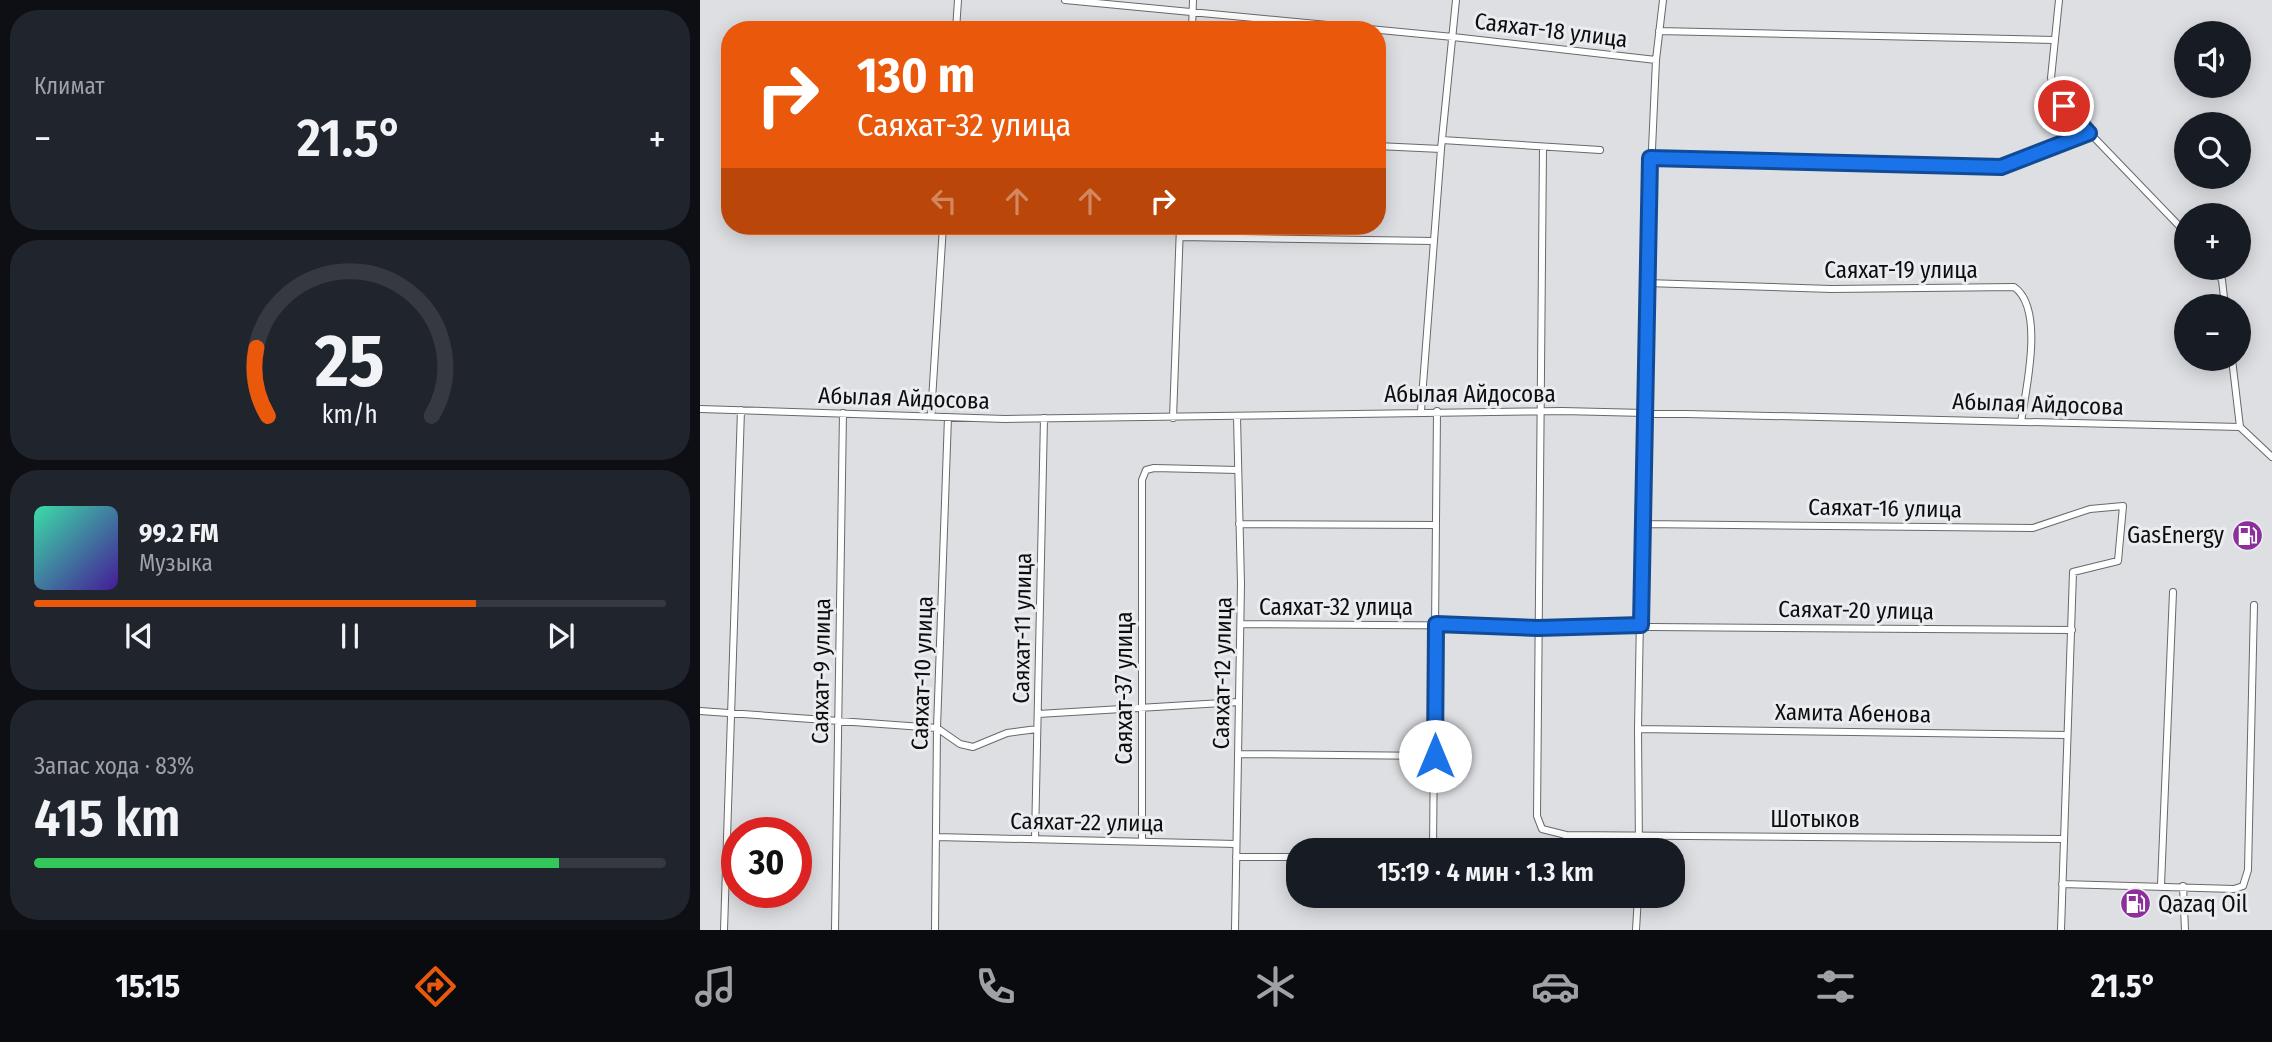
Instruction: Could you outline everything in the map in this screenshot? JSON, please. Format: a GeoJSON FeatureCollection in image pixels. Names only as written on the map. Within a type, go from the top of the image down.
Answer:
{"type":"FeatureCollection","features":[{"type":"Feature","properties":{"kind":"street"},"geometry":{"type":"LineString","coordinates":[[957,21],[958,0]]}},
{"type":"Feature","properties":{"kind":"street","name":"Саяхат-18 улица"},"geometry":{"type":"LineString","coordinates":[[1065,0],[1287,21]]}},
{"type":"Feature","properties":{"kind":"street"},"geometry":{"type":"LineString","coordinates":[[1192,21],[1193,0]]}},
{"type":"Feature","properties":{"kind":"street"},"geometry":{"type":"LineString","coordinates":[[1421,411],[1433,241],[1456,0]]}},
{"type":"Feature","properties":{"kind":"street"},"geometry":{"type":"LineString","coordinates":[[1639,838],[1638,729],[1646,282],[1650,158],[1663,0]]}},
{"type":"Feature","properties":{"kind":"street"},"geometry":{"type":"LineString","coordinates":[[2059,0],[2051,78],[2057,99],[2174,221]]}},
{"type":"Feature","properties":{"kind":"street","name":"Саяхат-18 улица"},"geometry":{"type":"LineString","coordinates":[[1386,30],[1656,60]]}},
{"type":"Feature","properties":{"kind":"street","name":"Саяхат-18 улица"},"geometry":{"type":"LineString","coordinates":[[1659,31],[2054,40]]}},
{"type":"Feature","properties":{"kind":"street"},"geometry":{"type":"LineString","coordinates":[[1650,158],[2001,167],[2089,133]]}},
{"type":"Feature","properties":{"kind":"street"},"geometry":{"type":"LineString","coordinates":[[1442,140],[1600,150]]}},
{"type":"Feature","properties":{"kind":"street"},"geometry":{"type":"LineString","coordinates":[[1386,146],[1441,149]]}},
{"type":"Feature","properties":{"kind":"street"},"geometry":{"type":"LineString","coordinates":[[1543,148],[1537,816],[1542,830],[1566,835],[1566,838]]}},
{"type":"Feature","properties":{"kind":"street"},"geometry":{"type":"LineString","coordinates":[[931,416],[942,235]]}},
{"type":"Feature","properties":{"kind":"street"},"geometry":{"type":"LineString","coordinates":[[1173,418],[1180,237],[1433,241]]}},
{"type":"Feature","properties":{"kind":"street","name":"Саяхат-19 улица"},"geometry":{"type":"LineString","coordinates":[[1646,282],[1831,289],[2014,287],[2023,293],[2029,307],[2031,365],[2021,422]]}},
{"type":"Feature","properties":{"kind":"street"},"geometry":{"type":"LineString","coordinates":[[2233,371],[2240,427],[2272,457]]}},
{"type":"Feature","properties":{"kind":"street","name":"Абылая Айдосова"},"geometry":{"type":"LineString","coordinates":[[700,409],[1044,418],[1237,417],[1421,411],[1644,412],[2240,427]]}},
{"type":"Feature","properties":{"kind":"street"},"geometry":{"type":"LineString","coordinates":[[724,930],[741,410]]}},
{"type":"Feature","properties":{"kind":"street"},"geometry":{"type":"LineString","coordinates":[[1433,838],[1437,411]]}},
{"type":"Feature","properties":{"kind":"street","name":"Саяхат-9 улица"},"geometry":{"type":"LineString","coordinates":[[835,930],[843,413]]}},
{"type":"Feature","properties":{"kind":"street","name":"Саяхат-10 улица"},"geometry":{"type":"LineString","coordinates":[[935,930],[937,728],[948,417]]}},
{"type":"Feature","properties":{"kind":"street","name":"Саяхат-12 улица"},"geometry":{"type":"LineString","coordinates":[[1235,930],[1241,624],[1237,417]]}},
{"type":"Feature","properties":{"kind":"street","name":"Саяхат-11 улица"},"geometry":{"type":"LineString","coordinates":[[1035,839],[1044,418]]}},
{"type":"Feature","properties":{"kind":"street","name":"Саяхат-37 улица"},"geometry":{"type":"LineString","coordinates":[[1142,841],[1142,480],[1146,470],[1238,470]]}},
{"type":"Feature","properties":{"kind":"street","name":"Саяхат-16 улица"},"geometry":{"type":"LineString","coordinates":[[1642,524],[2033,528],[2090,509],[2123,506],[2118,561],[2073,572],[2071,630]]}},
{"type":"Feature","properties":{"kind":"street"},"geometry":{"type":"LineString","coordinates":[[1239,524],[1436,525]]}},
{"type":"Feature","properties":{"kind":"street"},"geometry":{"type":"LineString","coordinates":[[2161,884],[2173,592]]}},
{"type":"Feature","properties":{"kind":"street"},"geometry":{"type":"LineString","coordinates":[[2062,884],[2243,886],[2248,870],[2253,605]]}},
{"type":"Feature","properties":{"kind":"street","name":"Саяхат-32 улица"},"geometry":{"type":"LineString","coordinates":[[1241,624],[1436,624],[1538,628],[1641,625]]}},
{"type":"Feature","properties":{"kind":"street","name":"Саяхат-20 улица"},"geometry":{"type":"LineString","coordinates":[[1641,625],[2071,630]]}},
{"type":"Feature","properties":{"kind":"street"},"geometry":{"type":"LineString","coordinates":[[2061,930],[2071,630]]}},
{"type":"Feature","properties":{"kind":"street"},"geometry":{"type":"LineString","coordinates":[[1038,714],[1239,702]]}},
{"type":"Feature","properties":{"kind":"street"},"geometry":{"type":"LineString","coordinates":[[700,711],[937,728],[960,744],[973,747],[1007,733],[1037,729]]}},
{"type":"Feature","properties":{"kind":"street","name":"Хамита Абенова"},"geometry":{"type":"LineString","coordinates":[[1638,729],[2067,735]]}},
{"type":"Feature","properties":{"kind":"street"},"geometry":{"type":"LineString","coordinates":[[1239,754],[1435,756]]}},
{"type":"Feature","properties":{"kind":"street","name":"Шотыков"},"geometry":{"type":"LineString","coordinates":[[1566,835],[1639,838]]}},
{"type":"Feature","properties":{"kind":"street","name":"Саяхат-22 улица"},"geometry":{"type":"LineString","coordinates":[[936,837],[1236,844]]}},
{"type":"Feature","properties":{"kind":"street","name":"Шотыков"},"geometry":{"type":"LineString","coordinates":[[1685,838],[2063,839]]}},
{"type":"Feature","properties":{"kind":"street"},"geometry":{"type":"LineString","coordinates":[[1236,857],[1286,857]]}},
{"type":"Feature","properties":{"kind":"street"},"geometry":{"type":"LineString","coordinates":[[2183,886],[2185,930]]}},
{"type":"Feature","properties":{"kind":"street"},"geometry":{"type":"LineString","coordinates":[[1636,930],[1637,908]]}},
{"type":"Feature","properties":{"kind":"place","name":"GasEnergy"},"geometry":{"type":"Point","coordinates":[2247,535]}},
{"type":"Feature","properties":{"kind":"place","name":"Qazaq Oil"},"geometry":{"type":"Point","coordinates":[2135,904]}},
{"type":"Feature","properties":{"kind":"route"},"geometry":{"type":"LineString","coordinates":[[1435,756],[1436,624],[1538,628],[1641,625],[1650,158],[2001,167],[2089,133],[2064,106]]}}]}
